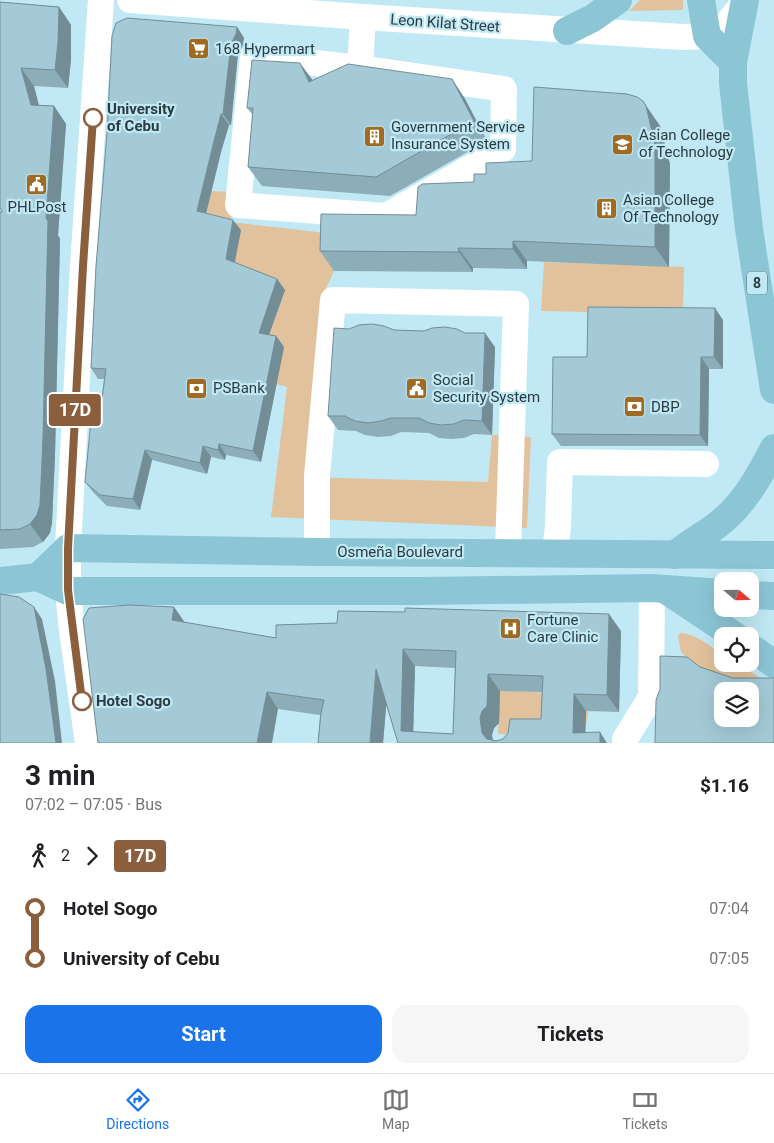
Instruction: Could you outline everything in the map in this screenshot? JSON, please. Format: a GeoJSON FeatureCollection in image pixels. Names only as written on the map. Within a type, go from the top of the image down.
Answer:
{"type":"FeatureCollection","features":[{"type":"Feature","properties":{"kind":"main road"},"geometry":{"type":"LineString","coordinates":[[567,31],[593,18],[618,0]]}},
{"type":"Feature","properties":{"kind":"main road"},"geometry":{"type":"LineString","coordinates":[[701,0],[733,62]]}},
{"type":"Feature","properties":{"kind":"main road","name":"8"},"geometry":{"type":"LineString","coordinates":[[740,0],[733,62],[748,229],[774,390]]}},
{"type":"Feature","properties":{"kind":"main road"},"geometry":{"type":"LineString","coordinates":[[675,555],[689,543],[718,525],[738,506],[764,468],[774,448]]}},
{"type":"Feature","properties":{"kind":"main road","name":"Osmeña Boulevard"},"geometry":{"type":"LineString","coordinates":[[68,548],[316,552],[774,555]]}},
{"type":"Feature","properties":{"kind":"main road"},"geometry":{"type":"LineString","coordinates":[[38,576],[68,548]]}},
{"type":"Feature","properties":{"kind":"main road"},"geometry":{"type":"LineString","coordinates":[[0,581],[38,576],[68,590],[422,591],[658,589],[714,592]]}},
{"type":"Feature","properties":{"kind":"main road"},"geometry":{"type":"LineString","coordinates":[[658,589],[720,627]]}},
{"type":"Feature","properties":{"kind":"main road"},"geometry":{"type":"LineString","coordinates":[[759,595],[774,596]]}},
{"type":"Feature","properties":{"kind":"main road"},"geometry":{"type":"LineString","coordinates":[[759,653],[774,664]]}},
{"type":"Feature","properties":{"kind":"street"},"geometry":{"type":"LineString","coordinates":[[88,743],[72,632],[68,590],[68,548],[83,266],[101,0]]}},
{"type":"Feature","properties":{"kind":"street","name":"Leon Kilat Street"},"geometry":{"type":"LineString","coordinates":[[130,0],[567,31],[682,37],[716,31]]}},
{"type":"Feature","properties":{"kind":"street"},"geometry":{"type":"LineString","coordinates":[[716,31],[740,0]]}},
{"type":"Feature","properties":{"kind":"street"},"geometry":{"type":"LineString","coordinates":[[360,68],[363,17]]}},
{"type":"Feature","properties":{"kind":"street"},"geometry":{"type":"LineString","coordinates":[[253,56],[360,68],[504,89],[503,149],[386,216],[238,204],[253,56]]}},
{"type":"Feature","properties":{"kind":"street"},"geometry":{"type":"LineString","coordinates":[[316,552],[317,476],[333,300],[516,304],[508,552]]}},
{"type":"Feature","properties":{"kind":"street"},"geometry":{"type":"LineString","coordinates":[[555,553],[558,526],[560,462],[706,464]]}},
{"type":"Feature","properties":{"kind":"street"},"geometry":{"type":"LineString","coordinates":[[625,743],[625,739],[651,697],[658,589]]}},
{"type":"Feature","properties":{"kind":"shaded area"},"geometry":{"type":"Polygon","coordinates":[[[640,0],[683,0],[683,10],[629,11],[640,0]]]}},
{"type":"Feature","properties":{"kind":"shaded area"},"geometry":{"type":"Polygon","coordinates":[[[211,191],[234,192],[231,222],[335,234],[334,271],[322,297],[308,476],[301,477],[488,482],[492,435],[531,437],[527,528],[271,517],[287,387],[276,384],[204,222],[211,191]]]}},
{"type":"Feature","properties":{"kind":"shaded area"},"geometry":{"type":"Polygon","coordinates":[[[544,262],[684,267],[683,314],[541,311],[544,262]]]}},
{"type":"Feature","properties":{"kind":"shaded area"},"geometry":{"type":"Polygon","coordinates":[[[679,634],[687,634],[698,638],[714,649],[714,672],[751,672],[765,681],[729,682],[693,665],[681,652],[679,634]]]}},
{"type":"Feature","properties":{"kind":"shaded area"},"geometry":{"type":"Polygon","coordinates":[[[500,685],[515,691],[555,693],[554,710],[588,711],[585,735],[498,734],[500,685]]]}},
{"type":"Feature","properties":{"kind":"building"},"geometry":{"type":"Polygon","coordinates":[[[0,2],[59,7],[55,70],[21,68],[31,105],[54,106],[46,218],[48,221],[40,505],[37,515],[30,524],[20,529],[0,530],[0,212],[2,212],[0,207],[0,2]]]}},
{"type":"Feature","properties":{"kind":"building"},"geometry":{"type":"Polygon","coordinates":[[[127,18],[237,27],[231,44],[223,114],[221,114],[197,211],[233,220],[226,259],[277,279],[259,333],[276,336],[253,451],[219,444],[218,450],[203,446],[200,463],[145,450],[133,499],[100,495],[85,482],[91,420],[99,421],[106,369],[91,368],[112,36],[116,23],[127,18]]]}},
{"type":"Feature","properties":{"kind":"building","name":"Government Service Insurance System"},"geometry":{"type":"Polygon","coordinates":[[[252,60],[300,63],[309,82],[348,64],[452,79],[474,121],[376,177],[248,167],[253,108],[247,108],[252,60]]]}},
{"type":"Feature","properties":{"kind":"building"},"geometry":{"type":"Polygon","coordinates":[[[534,87],[627,94],[643,101],[646,106],[655,144],[655,247],[513,241],[513,249],[458,248],[459,252],[320,251],[321,214],[416,215],[418,187],[422,184],[474,182],[474,174],[486,174],[486,163],[532,161],[534,87]]]}},
{"type":"Feature","properties":{"kind":"building"},"geometry":{"type":"Polygon","coordinates":[[[588,307],[715,308],[714,357],[701,357],[700,435],[552,434],[553,357],[587,357],[588,307]]]}},
{"type":"Feature","properties":{"kind":"building","name":"Social Security System"},"geometry":{"type":"Polygon","coordinates":[[[372,324],[394,330],[424,331],[445,327],[457,329],[465,333],[485,333],[482,421],[464,420],[454,424],[441,425],[429,423],[419,418],[391,418],[368,423],[355,421],[345,416],[328,416],[334,328],[349,329],[359,325],[372,324]]]}},
{"type":"Feature","properties":{"kind":"building"},"geometry":{"type":"Polygon","coordinates":[[[0,594],[19,597],[34,607],[46,669],[56,743],[0,743],[0,594]]]}},
{"type":"Feature","properties":{"kind":"building"},"geometry":{"type":"Polygon","coordinates":[[[129,605],[174,607],[172,620],[276,638],[276,625],[337,623],[338,611],[405,612],[405,608],[609,614],[607,695],[574,694],[573,733],[600,732],[600,743],[398,743],[376,669],[370,743],[318,743],[324,700],[267,692],[257,743],[98,743],[83,619],[89,608],[129,605]],[[403,649],[401,731],[453,734],[456,651],[403,649]],[[488,674],[487,706],[482,711],[480,718],[482,733],[487,739],[496,741],[503,739],[508,733],[510,719],[541,719],[543,676],[488,674]]]}},
{"type":"Feature","properties":{"kind":"building"},"geometry":{"type":"Polygon","coordinates":[[[660,656],[687,657],[700,667],[733,678],[774,678],[774,743],[655,743],[656,700],[660,689],[660,656]]]}},
{"type":"Feature","properties":{"kind":"bus line","name":"17D"},"geometry":{"type":"LineString","coordinates":[[82,701],[68,590],[68,548],[93,118]]}},
{"type":"Feature","properties":{"kind":"place","name":"168 Hypermart"},"geometry":{"type":"Point","coordinates":[199,49]}},
{"type":"Feature","properties":{"kind":"place","name":"University of Cebu"},"geometry":{"type":"Point","coordinates":[93,118]}},
{"type":"Feature","properties":{"kind":"place","name":"Government Service Insurance System"},"geometry":{"type":"Point","coordinates":[375,136]}},
{"type":"Feature","properties":{"kind":"place","name":"Asian College of Technology"},"geometry":{"type":"Point","coordinates":[623,144]}},
{"type":"Feature","properties":{"kind":"place","name":"PHLPost"},"geometry":{"type":"Point","coordinates":[37,184]}},
{"type":"Feature","properties":{"kind":"place","name":"Asian College Of Technology"},"geometry":{"type":"Point","coordinates":[607,209]}},
{"type":"Feature","properties":{"kind":"place","name":"PSBank"},"geometry":{"type":"Point","coordinates":[197,388]}},
{"type":"Feature","properties":{"kind":"place","name":"Social Security System"},"geometry":{"type":"Point","coordinates":[417,389]}},
{"type":"Feature","properties":{"kind":"place","name":"DBP"},"geometry":{"type":"Point","coordinates":[635,407]}},
{"type":"Feature","properties":{"kind":"place","name":"Fortune Care Clinic"},"geometry":{"type":"Point","coordinates":[511,629]}},
{"type":"Feature","properties":{"kind":"place","name":"Hotel Sogo"},"geometry":{"type":"Point","coordinates":[82,701]}}]}
